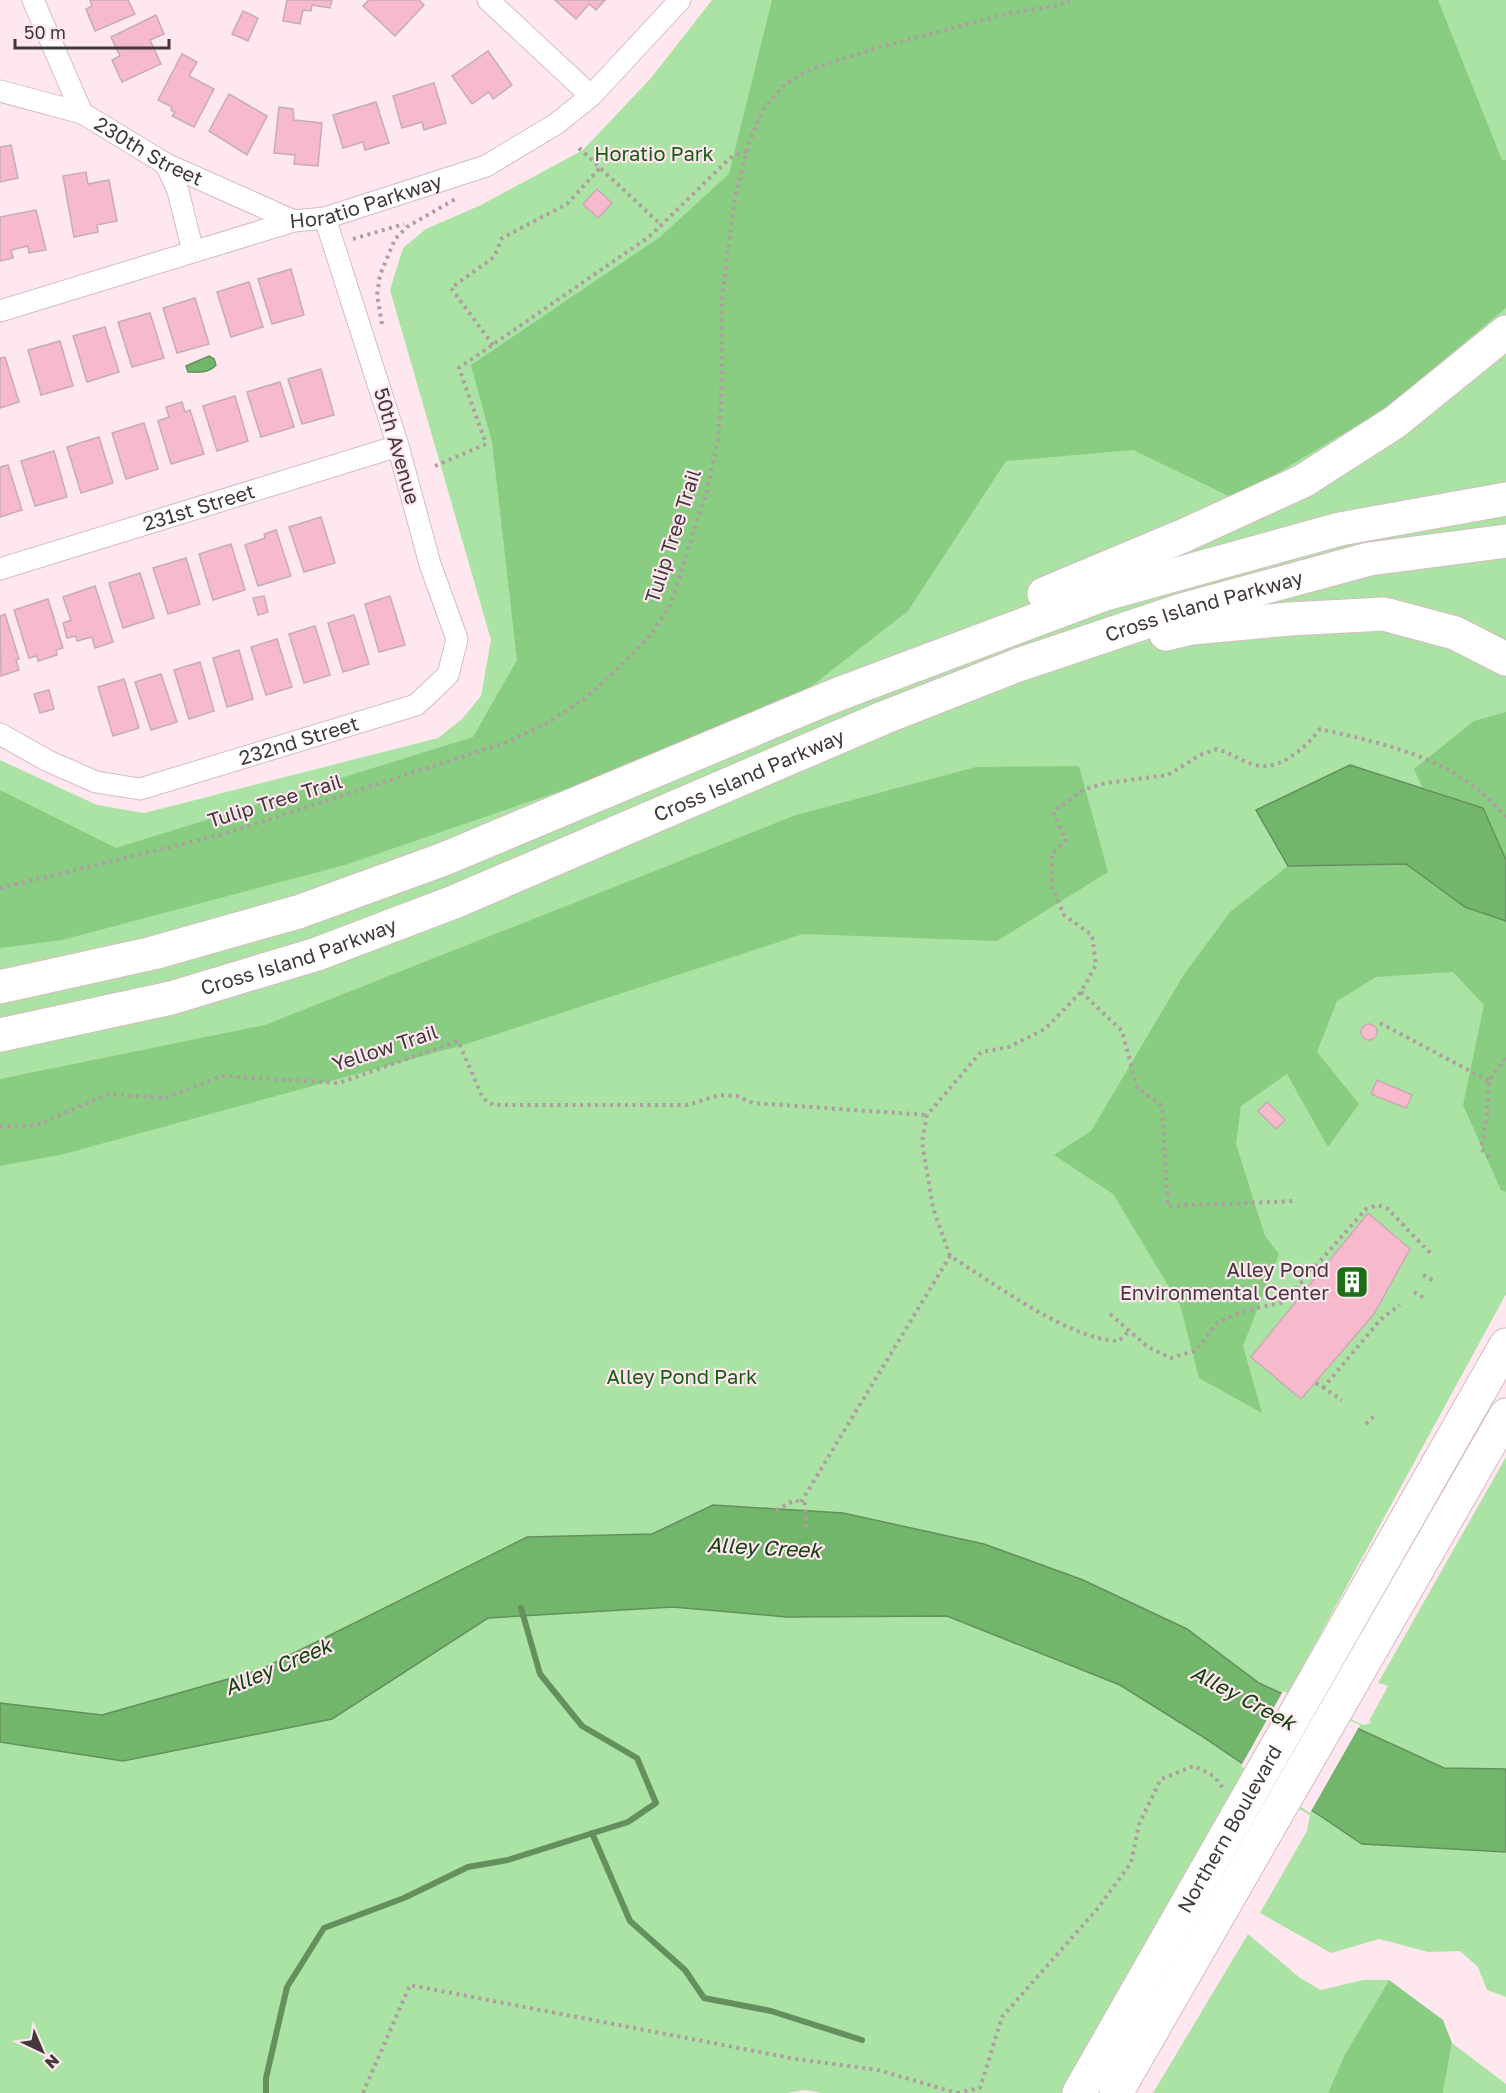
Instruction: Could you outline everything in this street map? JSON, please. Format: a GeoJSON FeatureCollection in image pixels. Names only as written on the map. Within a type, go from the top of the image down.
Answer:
{"type":"FeatureCollection","features":[{"type":"Feature","properties":{"kind":"main road"},"geometry":{"type":"LineString","coordinates":[[836,695],[1003,610],[1185,536],[1303,481],[1395,422],[1506,332]]}},
{"type":"Feature","properties":{"kind":"main road","name":"Cross Island Parkway"},"geometry":{"type":"LineString","coordinates":[[0,987],[153,953],[298,912],[444,859],[836,695],[1105,594],[1340,529],[1506,499]]}},
{"type":"Feature","properties":{"kind":"main road","name":"Cross Island Parkway"},"geometry":{"type":"LineString","coordinates":[[0,1035],[171,998],[316,954],[454,902],[883,718],[1018,665],[1182,610],[1369,560],[1506,541]]}},
{"type":"Feature","properties":{"kind":"main road"},"geometry":{"type":"LineString","coordinates":[[1018,665],[1192,628],[1288,619],[1384,614],[1455,633],[1506,659]]}},
{"type":"Feature","properties":{"kind":"main road","name":"Northern Boulevard"},"geometry":{"type":"LineString","coordinates":[[1079,2093],[1240,1793],[1315,1680],[1506,1345]]}},
{"type":"Feature","properties":{"kind":"main road","name":"Northern Boulevard"},"geometry":{"type":"LineString","coordinates":[[1116,2093],[1342,1696],[1506,1415]]}},
{"type":"Feature","properties":{"kind":"street"},"geometry":{"type":"LineString","coordinates":[[33,0],[82,112]]}},
{"type":"Feature","properties":{"kind":"street"},"geometry":{"type":"LineString","coordinates":[[488,0],[591,96]]}},
{"type":"Feature","properties":{"kind":"street","name":"Horatio Parkway"},"geometry":{"type":"LineString","coordinates":[[0,310],[294,221],[325,218],[486,166],[556,124],[591,96],[680,0]]}},
{"type":"Feature","properties":{"kind":"street","name":"230th Street"},"geometry":{"type":"LineString","coordinates":[[0,91],[82,112],[166,164],[294,221]]}},
{"type":"Feature","properties":{"kind":"street"},"geometry":{"type":"LineString","coordinates":[[166,164],[178,191],[193,251]]}},
{"type":"Feature","properties":{"kind":"street","name":"50th Avenue"},"geometry":{"type":"LineString","coordinates":[[325,218],[398,446],[430,564],[458,639],[448,675]]}},
{"type":"Feature","properties":{"kind":"street","name":"231st Street"},"geometry":{"type":"LineString","coordinates":[[0,569],[398,446]]}},
{"type":"Feature","properties":{"kind":"street","name":"232nd Street"},"geometry":{"type":"LineString","coordinates":[[0,734],[48,761],[96,782],[140,789],[416,705],[448,675]]}},
{"type":"Feature","properties":{"kind":"path","name":"Tulip Tree Trail"},"geometry":{"type":"LineString","coordinates":[[0,888],[220,835],[507,742],[545,724],[583,700],[624,663],[651,634],[670,606],[707,490],[717,444],[721,406],[722,300],[736,193],[747,150],[762,111],[783,86],[806,71],[879,47],[1011,13],[1055,6],[1070,0]]}},
{"type":"Feature","properties":{"kind":"path"},"geometry":{"type":"LineString","coordinates":[[579,148],[660,224]]}},
{"type":"Feature","properties":{"kind":"path"},"geometry":{"type":"LineString","coordinates":[[435,466],[486,444],[459,368],[650,236],[730,158],[747,150]]}},
{"type":"Feature","properties":{"kind":"path"},"geometry":{"type":"LineString","coordinates":[[493,345],[451,288],[494,257],[502,238],[567,204],[600,168]]}},
{"type":"Feature","properties":{"kind":"path"},"geometry":{"type":"LineString","coordinates":[[370,355],[382,323],[377,295],[380,275],[395,239],[407,227],[436,208],[453,202],[460,195]]}},
{"type":"Feature","properties":{"kind":"path"},"geometry":{"type":"LineString","coordinates":[[346,240],[404,224]]}},
{"type":"Feature","properties":{"kind":"path"},"geometry":{"type":"LineString","coordinates":[[1128,1332],[1119,1341],[1102,1341],[1062,1324],[950,1256],[933,1208],[921,1142],[927,1115],[981,1052],[1009,1047],[1045,1029],[1081,992],[1096,965],[1092,935],[1064,915],[1052,887],[1052,854],[1066,840],[1053,812],[1083,790],[1106,783],[1168,775],[1200,755],[1217,749],[1254,765],[1274,765],[1306,747],[1320,729],[1400,747],[1461,776],[1493,802],[1506,817]]}},
{"type":"Feature","properties":{"kind":"path"},"geometry":{"type":"LineString","coordinates":[[1081,992],[1122,1031],[1137,1087],[1162,1106],[1168,1206],[1296,1201]]}},
{"type":"Feature","properties":{"kind":"path"},"geometry":{"type":"LineString","coordinates":[[1380,1023],[1489,1081]]}},
{"type":"Feature","properties":{"kind":"path","name":"Yellow Trail"},"geometry":{"type":"LineString","coordinates":[[0,1127],[37,1125],[108,1094],[165,1098],[222,1076],[339,1083],[458,1041],[482,1094],[487,1102],[495,1105],[687,1105],[720,1095],[737,1096],[753,1103],[927,1115]]}},
{"type":"Feature","properties":{"kind":"path"},"geometry":{"type":"LineString","coordinates":[[1489,1156],[1481,1149],[1487,1116],[1489,1081],[1506,1057]]}},
{"type":"Feature","properties":{"kind":"path"},"geometry":{"type":"LineString","coordinates":[[1110,1314],[1128,1332],[1171,1358],[1197,1350],[1215,1324],[1241,1312],[1284,1302],[1366,1209],[1378,1205],[1388,1209],[1430,1253]]}},
{"type":"Feature","properties":{"kind":"path"},"geometry":{"type":"LineString","coordinates":[[801,1502],[950,1256]]}},
{"type":"Feature","properties":{"kind":"path"},"geometry":{"type":"LineString","coordinates":[[1423,1275],[1434,1281]]}},
{"type":"Feature","properties":{"kind":"path"},"geometry":{"type":"LineString","coordinates":[[1414,1292],[1424,1298]]}},
{"type":"Feature","properties":{"kind":"path"},"geometry":{"type":"LineString","coordinates":[[1323,1388],[1381,1319],[1400,1305]]}},
{"type":"Feature","properties":{"kind":"path"},"geometry":{"type":"LineString","coordinates":[[1316,1383],[1342,1400]]}},
{"type":"Feature","properties":{"kind":"path"},"geometry":{"type":"LineString","coordinates":[[1366,1424],[1376,1415]]}},
{"type":"Feature","properties":{"kind":"path"},"geometry":{"type":"LineString","coordinates":[[776,1510],[795,1500],[806,1504],[806,1527]]}},
{"type":"Feature","properties":{"kind":"path"},"geometry":{"type":"LineString","coordinates":[[363,2093],[410,1985],[796,2059],[878,2070],[957,2093],[980,2088],[1002,2017],[1098,1908],[1131,1863],[1139,1824],[1161,1779],[1194,1766],[1214,1776],[1225,1791],[1240,1793]]}},
{"type":"Feature","properties":{"kind":"green space","name":"Alley Pond Park"},"geometry":{"type":"Polygon","coordinates":[[[712,0],[1506,0],[1506,1294],[1290,1690],[1363,1725],[1372,1723],[1369,1721],[1388,1686],[1378,1683],[1506,1457],[1506,1769],[1445,1768],[1287,1696],[1362,1844],[1506,1852],[1506,1997],[1487,1990],[1478,1967],[1460,1951],[1428,1952],[1379,1939],[1331,1953],[1260,1913],[1307,1831],[1310,1815],[1242,1777],[1069,2093],[822,2093],[805,2090],[787,2093],[0,2093],[0,760],[97,805],[144,813],[438,738],[462,719],[481,696],[491,640],[390,290],[403,248],[426,229],[481,205],[583,150],[651,78],[712,0]]]}},
{"type":"Feature","properties":{"kind":"green space"},"geometry":{"type":"Polygon","coordinates":[[[1248,1934],[1300,1978],[1321,1990],[1363,1980],[1389,1980],[1344,2056],[1328,2093],[1153,2093],[1248,1934]]]}},
{"type":"Feature","properties":{"kind":"green space"},"geometry":{"type":"Polygon","coordinates":[[[1452,2043],[1506,2084],[1506,2093],[1443,2093],[1452,2043]]]}},
{"type":"Feature","properties":{"kind":"shaded area"},"geometry":{"type":"Polygon","coordinates":[[[772,0],[1438,0],[1502,160],[1506,160],[1506,308],[1383,410],[1266,480],[1229,496],[1133,450],[1006,461],[908,611],[800,695],[671,753],[345,865],[62,940],[0,948],[0,790],[116,848],[473,737],[517,660],[492,442],[471,365],[660,237],[729,174],[772,0]]]}},
{"type":"Feature","properties":{"kind":"shaded area"},"geometry":{"type":"Polygon","coordinates":[[[1506,712],[1506,860],[1483,808],[1422,787],[1414,769],[1474,721],[1506,712]]]}},
{"type":"Feature","properties":{"kind":"shaded area"},"geometry":{"type":"Polygon","coordinates":[[[1079,766],[1108,872],[997,941],[803,934],[463,1045],[64,1154],[0,1166],[0,1079],[265,1025],[796,815],[976,767],[1079,766]]]}},
{"type":"Feature","properties":{"kind":"shaded area"},"geometry":{"type":"Polygon","coordinates":[[[1406,864],[1465,907],[1506,921],[1506,1192],[1501,1190],[1463,1105],[1484,1005],[1453,972],[1376,977],[1337,1001],[1317,1052],[1359,1104],[1328,1147],[1287,1074],[1241,1106],[1236,1144],[1265,1236],[1279,1254],[1243,1346],[1262,1413],[1199,1378],[1180,1305],[1113,1194],[1054,1155],[1091,1131],[1183,976],[1230,912],[1288,866],[1406,864]]]}},
{"type":"Feature","properties":{"kind":"shaded area"},"geometry":{"type":"Polygon","coordinates":[[[1389,1980],[1443,2020],[1452,2043],[1443,2093],[1328,2093],[1344,2056],[1389,1980]]]}},
{"type":"Feature","properties":{"kind":"water"},"geometry":{"type":"Polygon","coordinates":[[[209,356],[214,359],[216,365],[213,368],[202,372],[188,372],[186,366],[209,356]]]}},
{"type":"Feature","properties":{"kind":"water"},"geometry":{"type":"Polygon","coordinates":[[[1350,765],[1483,808],[1506,860],[1506,921],[1465,907],[1406,864],[1288,866],[1256,810],[1350,765]]]}},
{"type":"Feature","properties":{"kind":"water","name":"Alley Creek"},"geometry":{"type":"Polygon","coordinates":[[[713,1505],[843,1513],[984,1544],[1083,1580],[1187,1629],[1259,1683],[1444,1768],[1506,1769],[1506,1852],[1362,1844],[1200,1735],[1120,1685],[947,1616],[787,1617],[673,1607],[488,1618],[332,1719],[123,1761],[0,1742],[0,1703],[102,1715],[260,1670],[527,1537],[652,1534],[713,1505]]]}},
{"type":"Feature","properties":{"kind":"pier"},"geometry":{"type":"Polygon","coordinates":[[[1283,1691],[1360,1725],[1310,1813],[1241,1766],[1283,1691]]]}},
{"type":"Feature","properties":{"kind":"building"},"geometry":{"type":"Polygon","coordinates":[[[90,0],[128,0],[135,14],[95,31],[86,9],[92,6],[90,0]]]}},
{"type":"Feature","properties":{"kind":"building"},"geometry":{"type":"Polygon","coordinates":[[[287,0],[332,0],[330,8],[312,5],[311,11],[303,10],[300,24],[283,21],[287,0]]]}},
{"type":"Feature","properties":{"kind":"building"},"geometry":{"type":"Polygon","coordinates":[[[369,0],[419,0],[424,5],[395,36],[363,6],[369,0]]]}},
{"type":"Feature","properties":{"kind":"building"},"geometry":{"type":"Polygon","coordinates":[[[555,0],[605,0],[596,10],[589,4],[576,19],[555,0]]]}},
{"type":"Feature","properties":{"kind":"building"},"geometry":{"type":"Polygon","coordinates":[[[243,11],[258,18],[248,41],[232,34],[243,11]]]}},
{"type":"Feature","properties":{"kind":"building"},"geometry":{"type":"Polygon","coordinates":[[[156,15],[164,34],[150,40],[161,64],[122,82],[112,60],[120,56],[111,37],[156,15]]]}},
{"type":"Feature","properties":{"kind":"building"},"geometry":{"type":"Polygon","coordinates":[[[488,51],[512,85],[493,99],[489,92],[472,104],[452,76],[488,51]]]}},
{"type":"Feature","properties":{"kind":"building"},"geometry":{"type":"Polygon","coordinates":[[[182,54],[197,62],[189,76],[214,89],[194,127],[172,116],[175,112],[171,110],[172,107],[158,100],[182,54]]]}},
{"type":"Feature","properties":{"kind":"building"},"geometry":{"type":"Polygon","coordinates":[[[434,83],[446,123],[424,130],[422,122],[402,128],[393,96],[434,83]]]}},
{"type":"Feature","properties":{"kind":"building"},"geometry":{"type":"Polygon","coordinates":[[[229,94],[267,116],[247,155],[209,131],[229,94]]]}},
{"type":"Feature","properties":{"kind":"building"},"geometry":{"type":"Polygon","coordinates":[[[376,102],[389,143],[365,150],[363,142],[343,148],[333,115],[376,102]]]}},
{"type":"Feature","properties":{"kind":"building"},"geometry":{"type":"Polygon","coordinates":[[[279,107],[293,109],[294,120],[322,123],[318,166],[294,164],[295,155],[274,153],[279,107]]]}},
{"type":"Feature","properties":{"kind":"building"},"geometry":{"type":"Polygon","coordinates":[[[11,145],[18,178],[0,182],[0,147],[11,145]]]}},
{"type":"Feature","properties":{"kind":"building"},"geometry":{"type":"Polygon","coordinates":[[[86,172],[88,184],[109,180],[117,221],[97,225],[98,232],[74,237],[63,176],[86,172]]]}},
{"type":"Feature","properties":{"kind":"building"},"geometry":{"type":"Polygon","coordinates":[[[597,189],[612,203],[598,218],[583,204],[597,189]]]}},
{"type":"Feature","properties":{"kind":"building"},"geometry":{"type":"Polygon","coordinates":[[[36,210],[46,250],[29,253],[28,246],[11,250],[13,258],[0,261],[0,217],[36,210]]]}},
{"type":"Feature","properties":{"kind":"building"},"geometry":{"type":"Polygon","coordinates":[[[291,269],[304,315],[272,324],[258,279],[291,269]]]}},
{"type":"Feature","properties":{"kind":"building"},"geometry":{"type":"Polygon","coordinates":[[[249,282],[263,327],[231,337],[217,292],[249,282]]]}},
{"type":"Feature","properties":{"kind":"building"},"geometry":{"type":"Polygon","coordinates":[[[195,298],[209,344],[177,353],[163,308],[195,298]]]}},
{"type":"Feature","properties":{"kind":"building"},"geometry":{"type":"Polygon","coordinates":[[[150,313],[164,358],[132,367],[118,322],[150,313]]]}},
{"type":"Feature","properties":{"kind":"building"},"geometry":{"type":"Polygon","coordinates":[[[105,327],[119,372],[87,382],[73,336],[105,327]]]}},
{"type":"Feature","properties":{"kind":"building"},"geometry":{"type":"Polygon","coordinates":[[[60,341],[73,386],[41,395],[28,350],[60,341]]]}},
{"type":"Feature","properties":{"kind":"building"},"geometry":{"type":"Polygon","coordinates":[[[5,357],[19,402],[0,408],[0,358],[5,357]]]}},
{"type":"Feature","properties":{"kind":"building"},"geometry":{"type":"Polygon","coordinates":[[[321,369],[334,415],[302,424],[288,379],[321,369]]]}},
{"type":"Feature","properties":{"kind":"building"},"geometry":{"type":"Polygon","coordinates":[[[280,382],[294,427],[261,437],[247,392],[280,382]]]}},
{"type":"Feature","properties":{"kind":"building"},"geometry":{"type":"Polygon","coordinates":[[[235,396],[248,441],[217,451],[203,406],[235,396]]]}},
{"type":"Feature","properties":{"kind":"building"},"geometry":{"type":"Polygon","coordinates":[[[182,402],[185,412],[190,410],[204,454],[171,464],[158,421],[169,417],[166,407],[182,402]]]}},
{"type":"Feature","properties":{"kind":"building"},"geometry":{"type":"Polygon","coordinates":[[[144,423],[158,469],[126,479],[112,433],[144,423]]]}},
{"type":"Feature","properties":{"kind":"building"},"geometry":{"type":"Polygon","coordinates":[[[99,437],[113,483],[81,493],[67,447],[99,437]]]}},
{"type":"Feature","properties":{"kind":"building"},"geometry":{"type":"Polygon","coordinates":[[[54,451],[67,497],[35,506],[21,461],[54,451]]]}},
{"type":"Feature","properties":{"kind":"building"},"geometry":{"type":"Polygon","coordinates":[[[8,465],[22,510],[0,517],[0,467],[8,465]]]}},
{"type":"Feature","properties":{"kind":"building"},"geometry":{"type":"Polygon","coordinates":[[[321,517],[335,563],[304,572],[289,527],[321,517]]]}},
{"type":"Feature","properties":{"kind":"building"},"geometry":{"type":"Polygon","coordinates":[[[276,530],[291,576],[258,586],[245,545],[265,538],[264,534],[276,530]]]}},
{"type":"Feature","properties":{"kind":"building"},"geometry":{"type":"Polygon","coordinates":[[[231,544],[245,590],[213,600],[199,554],[231,544]]]}},
{"type":"Feature","properties":{"kind":"building"},"geometry":{"type":"Polygon","coordinates":[[[186,558],[200,604],[168,614],[153,568],[186,558]]]}},
{"type":"Feature","properties":{"kind":"building"},"geometry":{"type":"Polygon","coordinates":[[[140,573],[154,618],[123,628],[109,583],[140,573]]]}},
{"type":"Feature","properties":{"kind":"building"},"geometry":{"type":"Polygon","coordinates":[[[95,586],[113,642],[95,648],[92,637],[77,641],[76,636],[67,638],[63,623],[71,620],[63,597],[95,586]]]}},
{"type":"Feature","properties":{"kind":"building"},"geometry":{"type":"Polygon","coordinates":[[[264,596],[268,612],[258,615],[253,598],[264,596]]]}},
{"type":"Feature","properties":{"kind":"building"},"geometry":{"type":"Polygon","coordinates":[[[390,596],[405,645],[379,652],[365,604],[390,596]]]}},
{"type":"Feature","properties":{"kind":"building"},"geometry":{"type":"Polygon","coordinates":[[[48,599],[63,648],[56,650],[57,655],[38,661],[37,656],[29,658],[14,610],[48,599]]]}},
{"type":"Feature","properties":{"kind":"building"},"geometry":{"type":"Polygon","coordinates":[[[5,614],[19,659],[16,660],[19,670],[1,676],[0,616],[5,614]]]}},
{"type":"Feature","properties":{"kind":"building"},"geometry":{"type":"Polygon","coordinates":[[[354,615],[369,664],[343,672],[328,623],[354,615]]]}},
{"type":"Feature","properties":{"kind":"building"},"geometry":{"type":"Polygon","coordinates":[[[315,626],[330,675],[304,683],[289,634],[315,626]]]}},
{"type":"Feature","properties":{"kind":"building"},"geometry":{"type":"Polygon","coordinates":[[[277,639],[292,687],[266,695],[251,647],[277,639]]]}},
{"type":"Feature","properties":{"kind":"building"},"geometry":{"type":"Polygon","coordinates":[[[239,650],[253,699],[227,707],[213,658],[239,650]]]}},
{"type":"Feature","properties":{"kind":"building"},"geometry":{"type":"Polygon","coordinates":[[[200,662],[214,711],[189,719],[174,670],[200,662]]]}},
{"type":"Feature","properties":{"kind":"building"},"geometry":{"type":"Polygon","coordinates":[[[161,674],[177,722],[151,730],[135,682],[161,674]]]}},
{"type":"Feature","properties":{"kind":"building"},"geometry":{"type":"Polygon","coordinates":[[[124,679],[139,728],[113,736],[98,687],[124,679]]]}},
{"type":"Feature","properties":{"kind":"building"},"geometry":{"type":"Polygon","coordinates":[[[49,690],[54,709],[40,713],[34,694],[49,690]]]}},
{"type":"Feature","properties":{"kind":"building"},"geometry":{"type":"Polygon","coordinates":[[[1366,1024],[1372,1024],[1377,1032],[1375,1038],[1366,1040],[1361,1035],[1361,1029],[1366,1024]]]}},
{"type":"Feature","properties":{"kind":"building"},"geometry":{"type":"Polygon","coordinates":[[[1377,1080],[1412,1095],[1406,1108],[1371,1094],[1377,1080]]]}},
{"type":"Feature","properties":{"kind":"building"},"geometry":{"type":"Polygon","coordinates":[[[1267,1102],[1285,1120],[1276,1129],[1258,1111],[1267,1102]]]}},
{"type":"Feature","properties":{"kind":"building","name":"Alley Pond Environmental Center"},"geometry":{"type":"Polygon","coordinates":[[[1368,1213],[1410,1249],[1374,1314],[1301,1399],[1251,1357],[1368,1213]]]}},
{"type":"Feature","properties":{"kind":"waterway"},"geometry":{"type":"LineString","coordinates":[[266,2093],[266,2078],[287,1987],[324,1928],[404,1898],[468,1867],[508,1860],[628,1822],[656,1803],[637,1758],[582,1726],[540,1674],[521,1608]]}},
{"type":"Feature","properties":{"kind":"waterway"},"geometry":{"type":"LineString","coordinates":[[592,1833],[630,1921],[685,1970],[704,1998],[771,2011],[862,2040]]}},
{"type":"Feature","properties":{"kind":"place","name":"Alley Pond Environmental Center"},"geometry":{"type":"Point","coordinates":[1352,1282]}},
{"type":"Feature","properties":{"kind":"park label","name":"Horatio Park"},"geometry":{"type":"Point","coordinates":[654,154]}}]}
